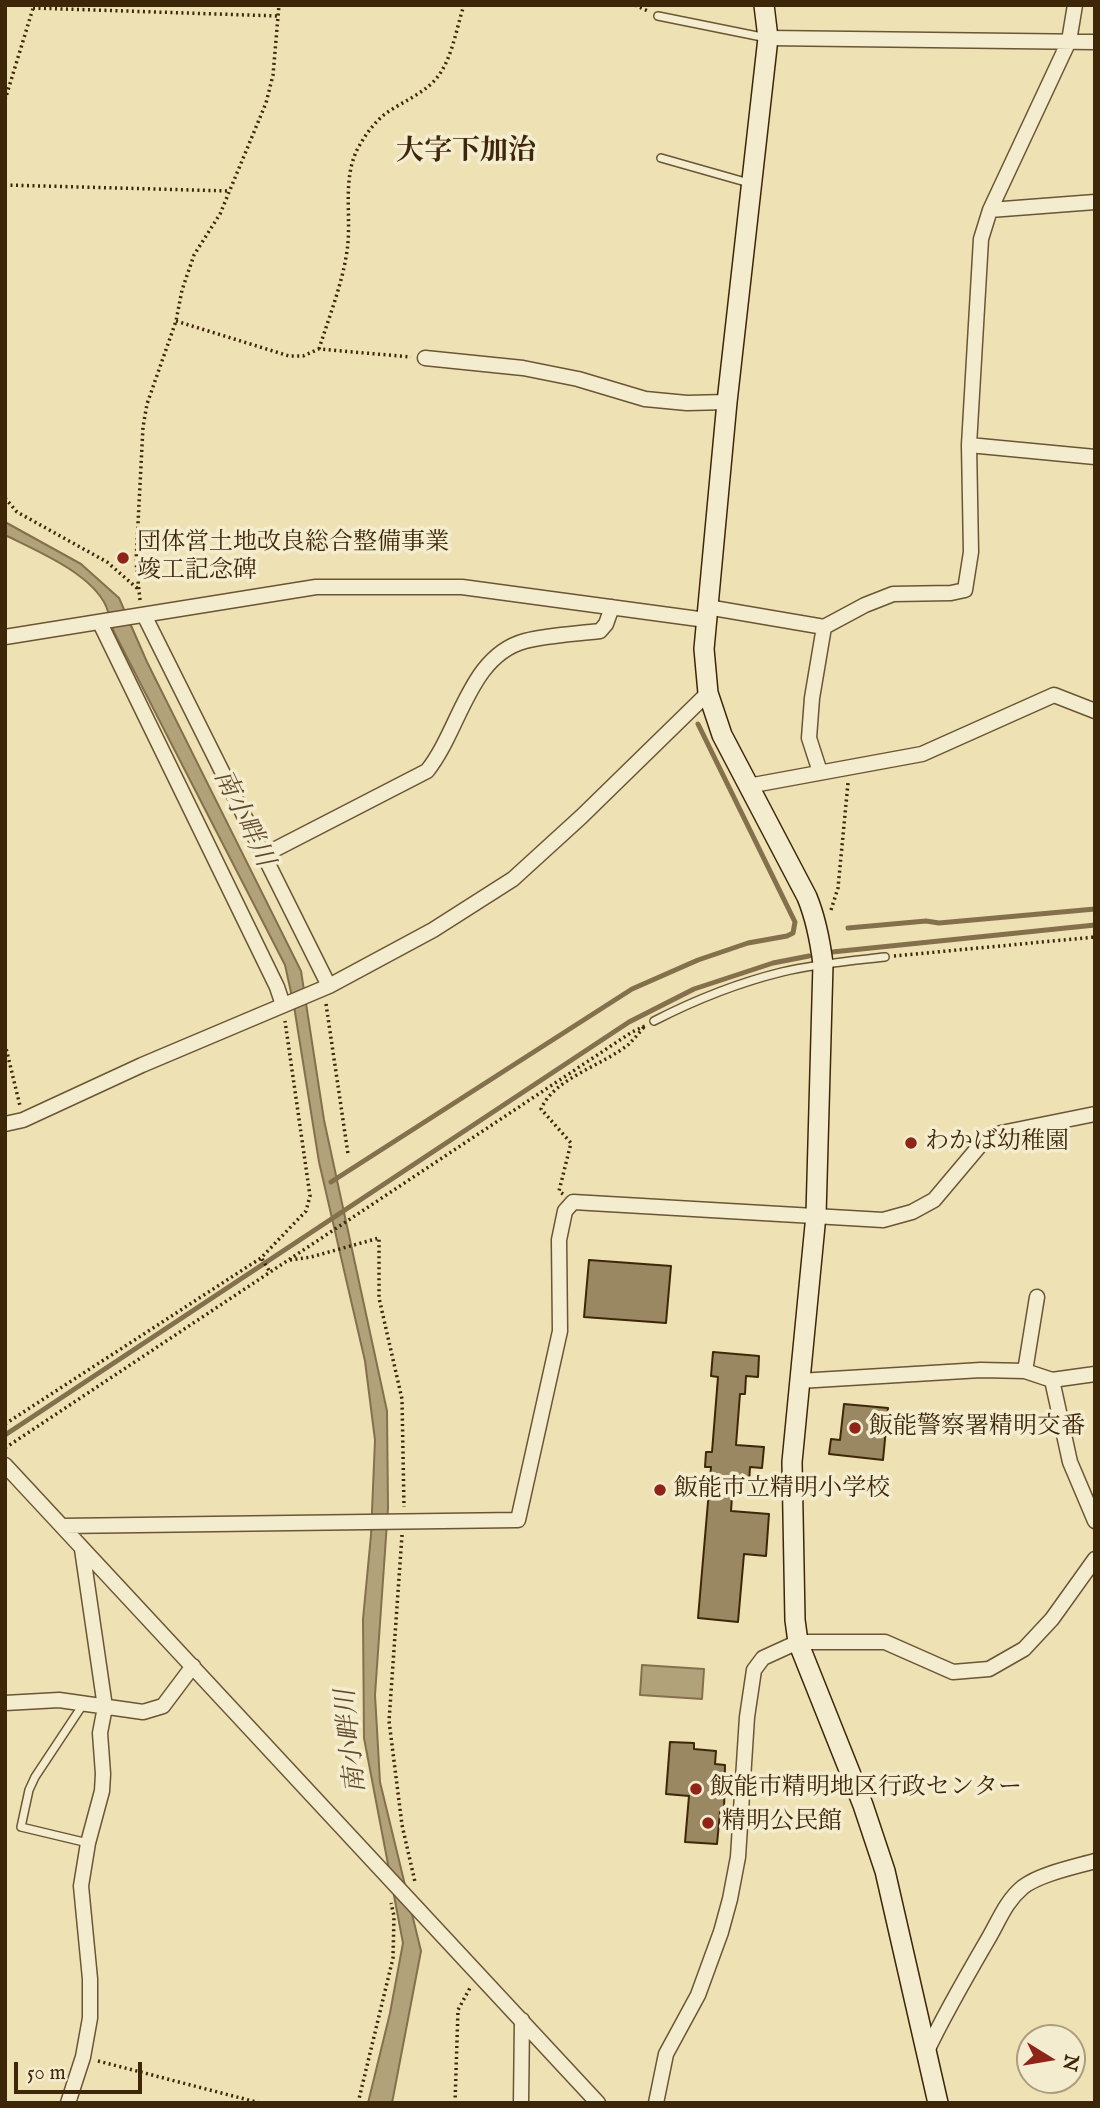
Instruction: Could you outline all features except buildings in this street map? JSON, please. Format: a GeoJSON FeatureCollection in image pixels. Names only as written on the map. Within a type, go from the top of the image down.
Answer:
{"type":"FeatureCollection","features":[{"type":"Feature","properties":{"kind":"street"},"geometry":{"type":"LineString","coordinates":[[764,5],[768,38],[727,402],[704,649],[708,692],[722,735],[807,897],[820,940],[823,964],[816,1215],[791,1489],[795,1620],[798,1642],[863,1805],[885,1871],[939,2103]]}},
{"type":"Feature","properties":{"kind":"street"},"geometry":{"type":"LineString","coordinates":[[5,637],[316,587],[462,587],[612,607],[706,614],[824,628],[865,605],[892,594],[951,593],[965,590],[971,552],[969,445],[981,239],[990,209],[1069,41],[1075,5]]}},
{"type":"Feature","properties":{"kind":"street"},"geometry":{"type":"LineString","coordinates":[[768,38],[1095,42]]}},
{"type":"Feature","properties":{"kind":"street"},"geometry":{"type":"LineString","coordinates":[[990,209],[1095,202]]}},
{"type":"Feature","properties":{"kind":"street"},"geometry":{"type":"LineString","coordinates":[[425,358],[523,368],[578,379],[645,399],[687,403],[727,402]]}},
{"type":"Feature","properties":{"kind":"street"},"geometry":{"type":"LineString","coordinates":[[969,445],[1095,457]]}},
{"type":"Feature","properties":{"kind":"street"},"geometry":{"type":"LineString","coordinates":[[264,855],[427,771],[443,747],[480,674],[490,661],[507,648],[525,641],[600,631],[606,624],[612,607]]}},
{"type":"Feature","properties":{"kind":"street"},"geometry":{"type":"LineString","coordinates":[[140,616],[264,855],[323,988]]}},
{"type":"Feature","properties":{"kind":"street"},"geometry":{"type":"LineString","coordinates":[[103,623],[286,1004]]}},
{"type":"Feature","properties":{"kind":"street"},"geometry":{"type":"LineString","coordinates":[[820,772],[809,738],[812,698],[824,628]]}},
{"type":"Feature","properties":{"kind":"street"},"geometry":{"type":"LineString","coordinates":[[5,1124],[23,1120],[142,1065],[323,988],[433,930],[513,879],[581,817],[708,692]]}},
{"type":"Feature","properties":{"kind":"street"},"geometry":{"type":"LineString","coordinates":[[748,786],[922,754],[1054,695],[1095,711]]}},
{"type":"Feature","properties":{"kind":"street"},"geometry":{"type":"LineString","coordinates":[[62,1526],[518,1520],[561,1331],[559,1240],[565,1211],[573,1202],[884,1220],[912,1212],[934,1200],[982,1143],[1001,1133],[1095,1114]]}},
{"type":"Feature","properties":{"kind":"street"},"geometry":{"type":"LineString","coordinates":[[1025,1371],[1037,1297]]}},
{"type":"Feature","properties":{"kind":"street"},"geometry":{"type":"LineString","coordinates":[[799,1381],[981,1370],[1025,1371],[1052,1380],[1095,1374]]}},
{"type":"Feature","properties":{"kind":"street"},"geometry":{"type":"LineString","coordinates":[[1052,1380],[1070,1462],[1095,1521]]}},
{"type":"Feature","properties":{"kind":"street"},"geometry":{"type":"LineString","coordinates":[[5,1465],[597,2103]]}},
{"type":"Feature","properties":{"kind":"street"},"geometry":{"type":"LineString","coordinates":[[68,2103],[83,2057],[90,2018],[90,1979],[81,1885],[88,1843],[102,1791],[100,1733],[105,1707],[82,1549]]}},
{"type":"Feature","properties":{"kind":"street"},"geometry":{"type":"LineString","coordinates":[[656,2103],[667,2054],[698,1995],[730,1899],[738,1857],[747,1717],[754,1670],[763,1658],[798,1642],[885,1642],[953,1672],[989,1668],[1024,1649],[1052,1619],[1095,1559]]}},
{"type":"Feature","properties":{"kind":"street"},"geometry":{"type":"LineString","coordinates":[[5,1703],[58,1700],[143,1712],[163,1706],[192,1666]]}},
{"type":"Feature","properties":{"kind":"street"},"geometry":{"type":"LineString","coordinates":[[927,2051],[951,2001],[990,1937],[1005,1905],[1025,1885],[1095,1861]]}},
{"type":"Feature","properties":{"kind":"street"},"geometry":{"type":"LineString","coordinates":[[521,2103],[522,2020]]}},
{"type":"Feature","properties":{"kind":"street"},"geometry":{"type":"LineString","coordinates":[[580,2084],[580,2103]]}},
{"type":"Feature","properties":{"kind":"lane"},"geometry":{"type":"LineString","coordinates":[[658,16],[768,38]]}},
{"type":"Feature","properties":{"kind":"lane"},"geometry":{"type":"LineString","coordinates":[[661,158],[753,184]]}},
{"type":"Feature","properties":{"kind":"lane"},"geometry":{"type":"LineString","coordinates":[[654,1021],[723,990],[783,972],[885,957]]}},
{"type":"Feature","properties":{"kind":"lane"},"geometry":{"type":"LineString","coordinates":[[84,1703],[35,1777],[29,1790],[21,1827],[88,1843]]}},
{"type":"Feature","properties":{"kind":"path"},"geometry":{"type":"LineString","coordinates":[[140,616],[136,562],[147,404],[176,321],[194,255],[220,214],[266,103],[273,75],[279,5]]}},
{"type":"Feature","properties":{"kind":"path"},"geometry":{"type":"LineString","coordinates":[[319,349],[347,253],[350,171],[356,151],[372,125],[389,110],[419,94],[436,79],[445,64],[464,5]]}},
{"type":"Feature","properties":{"kind":"path"},"geometry":{"type":"LineString","coordinates":[[5,100],[33,7],[278,16]]}},
{"type":"Feature","properties":{"kind":"path"},"geometry":{"type":"LineString","coordinates":[[5,184],[230,191]]}},
{"type":"Feature","properties":{"kind":"path"},"geometry":{"type":"LineString","coordinates":[[176,321],[289,356],[303,356],[319,349],[425,358]]}},
{"type":"Feature","properties":{"kind":"path"},"geometry":{"type":"LineString","coordinates":[[5,498],[17,512],[107,562],[138,589]]}},
{"type":"Feature","properties":{"kind":"path"},"geometry":{"type":"LineString","coordinates":[[820,940],[838,888],[849,767]]}},
{"type":"Feature","properties":{"kind":"path"},"geometry":{"type":"LineString","coordinates":[[885,957],[1095,937]]}},
{"type":"Feature","properties":{"kind":"path"},"geometry":{"type":"LineString","coordinates":[[323,988],[348,1154]]}},
{"type":"Feature","properties":{"kind":"path"},"geometry":{"type":"LineString","coordinates":[[5,1424],[262,1260],[306,1211],[310,1196],[286,1004]]}},
{"type":"Feature","properties":{"kind":"path"},"geometry":{"type":"LineString","coordinates":[[5,1448],[632,1032],[654,1021]]}},
{"type":"Feature","properties":{"kind":"path"},"geometry":{"type":"LineString","coordinates":[[573,1202],[559,1191],[571,1143],[541,1109],[545,1099],[569,1080],[628,1045],[645,1026]]}},
{"type":"Feature","properties":{"kind":"path"},"geometry":{"type":"LineString","coordinates":[[5,1044],[23,1120]]}},
{"type":"Feature","properties":{"kind":"path"},"geometry":{"type":"LineString","coordinates":[[290,1260],[311,1257],[379,1238],[379,1298],[402,1399],[404,1521],[389,1721],[402,1825],[416,1886]]}},
{"type":"Feature","properties":{"kind":"path"},"geometry":{"type":"LineString","coordinates":[[262,1260],[269,1271]]}},
{"type":"Feature","properties":{"kind":"path"},"geometry":{"type":"LineString","coordinates":[[358,2103],[393,1958],[394,1916],[383,1874]]}},
{"type":"Feature","properties":{"kind":"path"},"geometry":{"type":"LineString","coordinates":[[455,2103],[458,2010],[478,1972]]}},
{"type":"Feature","properties":{"kind":"path"},"geometry":{"type":"LineString","coordinates":[[83,2057],[260,2103]]}},
{"type":"Feature","properties":{"kind":"shaded area"},"geometry":{"type":"Polygon","coordinates":[[[5,522],[81,564],[119,598],[147,662],[301,971],[324,1120],[387,1411],[388,1508],[375,1695],[380,1782],[421,1951],[392,2103],[368,2103],[390,2013],[403,1943],[364,1738],[363,1619],[371,1535],[375,1440],[365,1361],[319,1162],[285,965],[114,632],[106,606],[99,594],[61,564],[5,535],[5,522]]]}},
{"type":"Feature","properties":{"kind":"shaded area"},"geometry":{"type":"Polygon","coordinates":[[[642,1665],[704,1669],[702,1699],[640,1695],[642,1665]]]}},
{"type":"Feature","properties":{"kind":"waterway"},"geometry":{"type":"LineString","coordinates":[[331,1182],[632,989],[698,960],[748,943],[793,933],[795,922],[698,724]]}},
{"type":"Feature","properties":{"kind":"waterway"},"geometry":{"type":"LineString","coordinates":[[848,928],[1095,909]]}},
{"type":"Feature","properties":{"kind":"waterway"},"geometry":{"type":"LineString","coordinates":[[832,952],[1095,925]]}},
{"type":"Feature","properties":{"kind":"waterway"},"geometry":{"type":"LineString","coordinates":[[5,1435],[629,1022],[694,989],[773,963],[809,956]]}},
{"type":"Feature","properties":{"kind":"place","name":"団体営土地改良総合整備事業 竣工記念碑"},"geometry":{"type":"Point","coordinates":[123,558]}},
{"type":"Feature","properties":{"kind":"place","name":"わかば幼稚園"},"geometry":{"type":"Point","coordinates":[911,1143]}},
{"type":"Feature","properties":{"kind":"place","name":"飯能警察署精明交番"},"geometry":{"type":"Point","coordinates":[855,1428]}},
{"type":"Feature","properties":{"kind":"place","name":"飯能市立精明小学校"},"geometry":{"type":"Point","coordinates":[660,1490]}},
{"type":"Feature","properties":{"kind":"place","name":"飯能市精明地区行政センター"},"geometry":{"type":"Point","coordinates":[696,1789]}},
{"type":"Feature","properties":{"kind":"place","name":"精明公民館"},"geometry":{"type":"Point","coordinates":[708,1823]}},
{"type":"Feature","properties":{"kind":"district","name":"大字下加治"},"geometry":{"type":"Point","coordinates":[466,153]}},
{"type":"Feature","properties":{"kind":"water label","name":"南小畔川"},"geometry":{"type":"Point","coordinates":[242,819]}},
{"type":"Feature","properties":{"kind":"water label","name":"南小畔川"},"geometry":{"type":"Point","coordinates":[353,1741]}}]}
